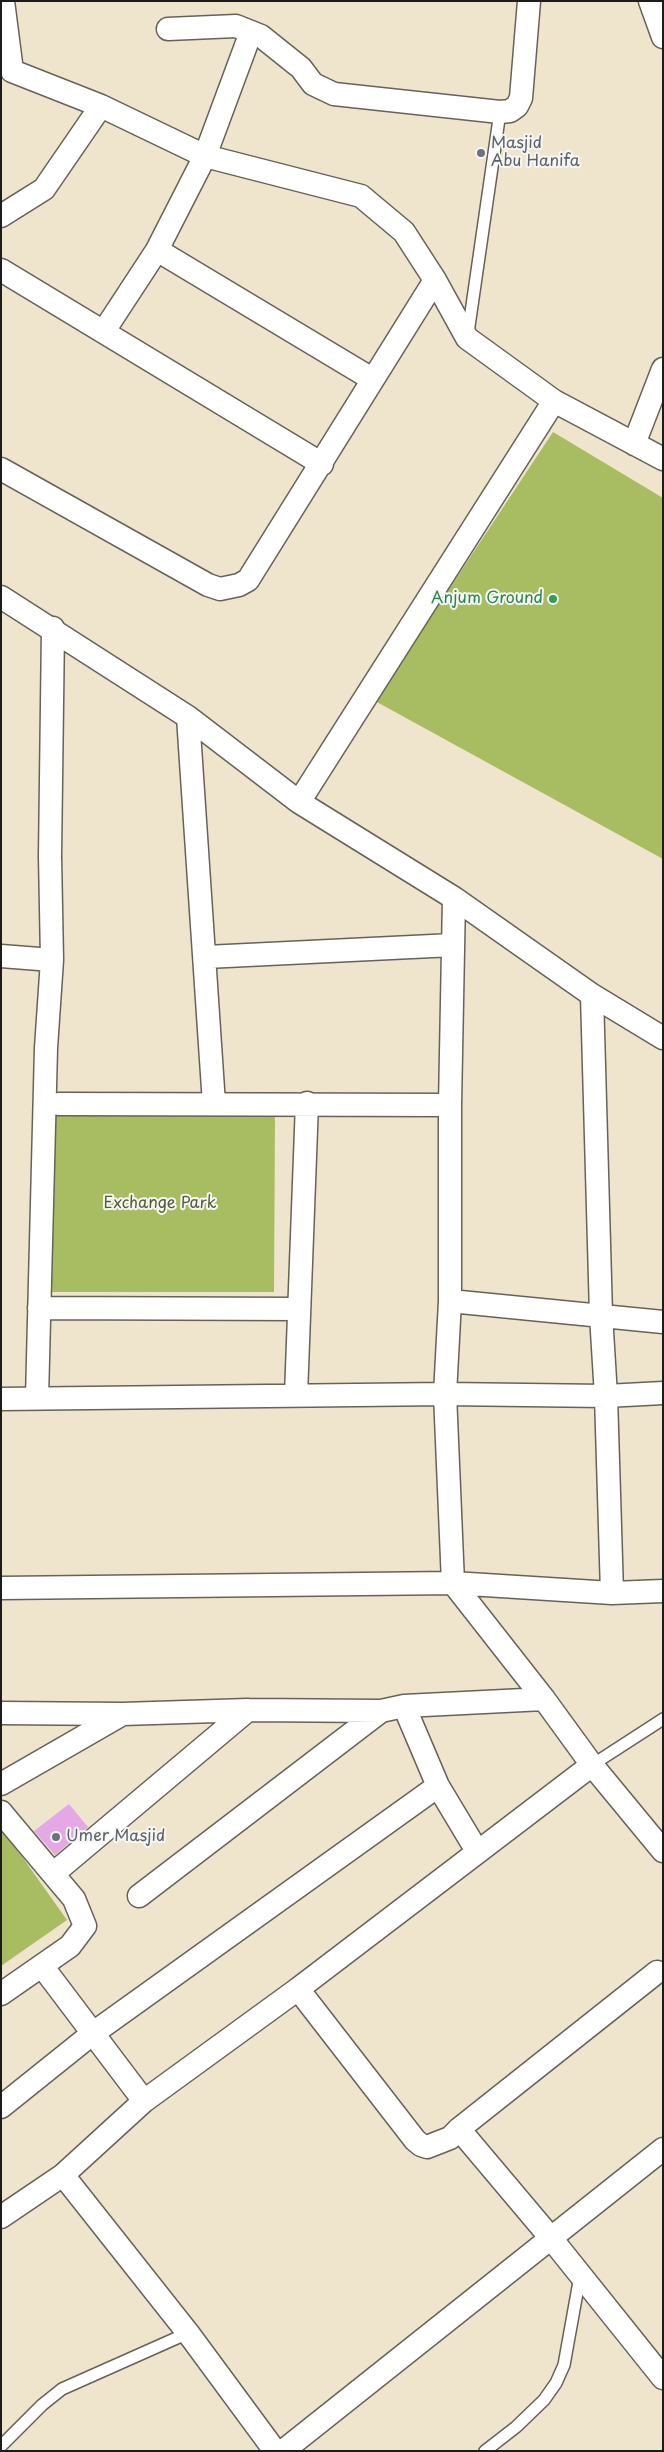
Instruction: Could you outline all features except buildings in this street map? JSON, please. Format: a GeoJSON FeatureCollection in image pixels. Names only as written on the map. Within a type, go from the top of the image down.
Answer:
{"type":"FeatureCollection","features":[{"type":"Feature","properties":{"kind":"street"},"geometry":{"type":"LineString","coordinates":[[3,1],[7,73],[101,106],[205,156],[361,196],[404,232],[435,280],[467,338],[554,401],[663,459]]}},
{"type":"Feature","properties":{"kind":"street"},"geometry":{"type":"LineString","coordinates":[[168,29],[236,26],[252,32],[262,36],[301,68],[313,84],[334,94],[500,112],[510,111],[517,106],[521,98],[529,1]]}},
{"type":"Feature","properties":{"kind":"street"},"geometry":{"type":"LineString","coordinates":[[650,1],[663,37]]}},
{"type":"Feature","properties":{"kind":"street"},"geometry":{"type":"LineString","coordinates":[[104,331],[157,250],[205,156],[252,32]]}},
{"type":"Feature","properties":{"kind":"street"},"geometry":{"type":"LineString","coordinates":[[1,216],[44,189],[101,106]]}},
{"type":"Feature","properties":{"kind":"street"},"geometry":{"type":"LineString","coordinates":[[157,250],[372,379]]}},
{"type":"Feature","properties":{"kind":"street"},"geometry":{"type":"LineString","coordinates":[[1,270],[322,464]]}},
{"type":"Feature","properties":{"kind":"street"},"geometry":{"type":"LineString","coordinates":[[1,469],[208,585],[220,589],[230,588],[248,580],[435,280]]}},
{"type":"Feature","properties":{"kind":"street"},"geometry":{"type":"LineString","coordinates":[[634,444],[663,369]]}},
{"type":"Feature","properties":{"kind":"street"},"geometry":{"type":"LineString","coordinates":[[299,802],[554,401]]}},
{"type":"Feature","properties":{"kind":"street"},"geometry":{"type":"LineString","coordinates":[[1,597],[53,628],[188,716],[299,802],[454,898],[592,996],[663,1038]]}},
{"type":"Feature","properties":{"kind":"street"},"geometry":{"type":"LineString","coordinates":[[37,1398],[46,1048],[52,960],[50,856],[53,628]]}},
{"type":"Feature","properties":{"kind":"street"},"geometry":{"type":"LineString","coordinates":[[188,716],[206,957],[214,1104]]}},
{"type":"Feature","properties":{"kind":"street"},"geometry":{"type":"LineString","coordinates":[[454,898],[450,1105],[450,1301],[445,1394],[453,1583],[544,1699],[592,1765],[663,1851]]}},
{"type":"Feature","properties":{"kind":"street"},"geometry":{"type":"LineString","coordinates":[[206,957],[453,945]]}},
{"type":"Feature","properties":{"kind":"street"},"geometry":{"type":"LineString","coordinates":[[1,956],[52,960]]}},
{"type":"Feature","properties":{"kind":"street"},"geometry":{"type":"LineString","coordinates":[[592,996],[600,1315],[606,1396],[612,1592]]}},
{"type":"Feature","properties":{"kind":"street"},"geometry":{"type":"LineString","coordinates":[[59,1104],[307,1103],[450,1105]]}},
{"type":"Feature","properties":{"kind":"street"},"geometry":{"type":"LineString","coordinates":[[296,1395],[307,1103]]}},
{"type":"Feature","properties":{"kind":"street"},"geometry":{"type":"LineString","coordinates":[[450,1301],[663,1322]]}},
{"type":"Feature","properties":{"kind":"street"},"geometry":{"type":"LineString","coordinates":[[40,1308],[299,1309]]}},
{"type":"Feature","properties":{"kind":"street"},"geometry":{"type":"LineString","coordinates":[[1,1399],[445,1394],[606,1396],[663,1393]]}},
{"type":"Feature","properties":{"kind":"street"},"geometry":{"type":"LineString","coordinates":[[1,1588],[453,1583],[612,1592],[663,1591]]}},
{"type":"Feature","properties":{"kind":"street"},"geometry":{"type":"LineString","coordinates":[[1,1713],[122,1714],[248,1710],[381,1711],[404,1706],[544,1699]]}},
{"type":"Feature","properties":{"kind":"street"},"geometry":{"type":"LineString","coordinates":[[404,1706],[438,1786],[477,1851]]}},
{"type":"Feature","properties":{"kind":"street"},"geometry":{"type":"LineString","coordinates":[[54,1873],[248,1710]]}},
{"type":"Feature","properties":{"kind":"street"},"geometry":{"type":"LineString","coordinates":[[139,1896],[381,1711]]}},
{"type":"Feature","properties":{"kind":"street"},"geometry":{"type":"LineString","coordinates":[[1,1784],[122,1714]]}},
{"type":"Feature","properties":{"kind":"street"},"geometry":{"type":"LineString","coordinates":[[1,2218],[63,2175],[144,2101],[298,1989],[592,1765]]}},
{"type":"Feature","properties":{"kind":"street"},"geometry":{"type":"LineString","coordinates":[[1,2107],[92,2034],[438,1786]]}},
{"type":"Feature","properties":{"kind":"street"},"geometry":{"type":"LineString","coordinates":[[1,1812],[74,1898],[85,1926],[70,1946],[2,1995]]}},
{"type":"Feature","properties":{"kind":"street"},"geometry":{"type":"LineString","coordinates":[[42,1966],[144,2101]]}},
{"type":"Feature","properties":{"kind":"street"},"geometry":{"type":"LineString","coordinates":[[298,1989],[421,2146],[427,2147],[450,2138],[657,1972]]}},
{"type":"Feature","properties":{"kind":"street"},"geometry":{"type":"LineString","coordinates":[[459,2129],[550,2237],[663,2378]]}},
{"type":"Feature","properties":{"kind":"street"},"geometry":{"type":"LineString","coordinates":[[282,2451],[663,2149]]}},
{"type":"Feature","properties":{"kind":"street"},"geometry":{"type":"LineString","coordinates":[[63,2175],[188,2333],[275,2451]]}},
{"type":"Feature","properties":{"kind":"lane"},"geometry":{"type":"LineString","coordinates":[[467,338],[500,112]]}},
{"type":"Feature","properties":{"kind":"lane"},"geometry":{"type":"LineString","coordinates":[[592,1765],[663,1719]]}},
{"type":"Feature","properties":{"kind":"lane"},"geometry":{"type":"LineString","coordinates":[[485,2451],[516,2427],[544,2400],[556,2383],[564,2365],[580,2274]]}},
{"type":"Feature","properties":{"kind":"lane"},"geometry":{"type":"LineString","coordinates":[[1,2446],[42,2405],[62,2389],[188,2333]]}},
{"type":"Feature","properties":{"kind":"green space","name":"Anjum Ground"},"geometry":{"type":"Polygon","coordinates":[[[553,432],[663,498],[663,859],[375,701],[553,432]]]}},
{"type":"Feature","properties":{"kind":"green space","name":"Exchange Park"},"geometry":{"type":"Polygon","coordinates":[[[46,1115],[275,1115],[274,1292],[46,1292],[46,1115]]]}},
{"type":"Feature","properties":{"kind":"green space"},"geometry":{"type":"Polygon","coordinates":[[[1,1827],[67,1920],[1,1966],[1,1827]]]}},
{"type":"Feature","properties":{"kind":"place","name":"Masjid Abu Hanifa"},"geometry":{"type":"Point","coordinates":[481,153]}},
{"type":"Feature","properties":{"kind":"place","name":"Anjum Ground"},"geometry":{"type":"Point","coordinates":[553,599]}},
{"type":"Feature","properties":{"kind":"place","name":"Umer Masjid"},"geometry":{"type":"Point","coordinates":[56,1837]}}]}
